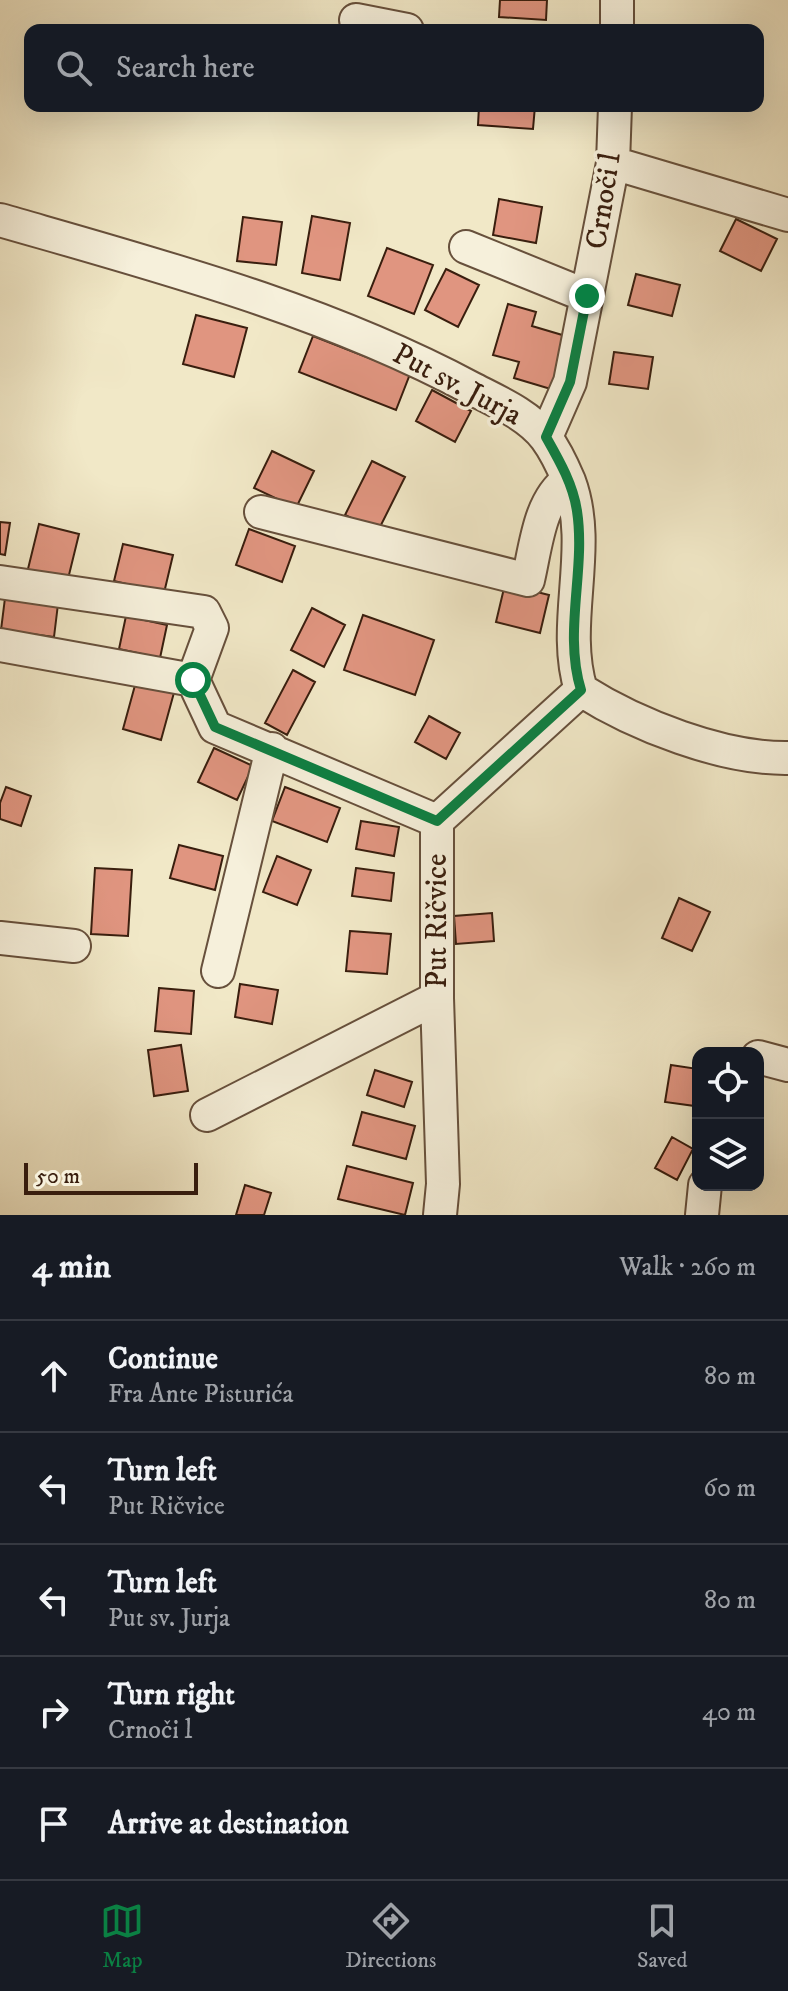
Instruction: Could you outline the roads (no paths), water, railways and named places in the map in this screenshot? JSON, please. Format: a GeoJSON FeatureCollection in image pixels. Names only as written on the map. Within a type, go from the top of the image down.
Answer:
{"type":"FeatureCollection","features":[{"type":"Feature","properties":{"kind":"street"},"geometry":{"type":"LineString","coordinates":[[617,0],[617,24]]}},
{"type":"Feature","properties":{"kind":"street"},"geometry":{"type":"LineString","coordinates":[[356,20],[376,24]]}},
{"type":"Feature","properties":{"kind":"street","name":"Crnoči l"},"geometry":{"type":"LineString","coordinates":[[546,437],[570,382],[613,163],[615,112]]}},
{"type":"Feature","properties":{"kind":"street"},"geometry":{"type":"LineString","coordinates":[[613,163],[788,215]]}},
{"type":"Feature","properties":{"kind":"street","name":"Put sv. Jurja"},"geometry":{"type":"LineString","coordinates":[[0,220],[230,287],[416,359],[524,418],[546,437],[568,480],[577,512],[573,665],[581,690]]}},
{"type":"Feature","properties":{"kind":"street","name":"Crnoči l"},"geometry":{"type":"LineString","coordinates":[[466,247],[587,296]]}},
{"type":"Feature","properties":{"kind":"street"},"geometry":{"type":"LineString","coordinates":[[261,512],[528,580],[546,508],[554,490],[568,480]]}},
{"type":"Feature","properties":{"kind":"street"},"geometry":{"type":"LineString","coordinates":[[0,582],[204,612],[212,628],[193,680],[215,727],[437,821]]}},
{"type":"Feature","properties":{"kind":"street"},"geometry":{"type":"LineString","coordinates":[[0,645],[193,680]]}},
{"type":"Feature","properties":{"kind":"street"},"geometry":{"type":"LineString","coordinates":[[581,690],[606,706],[658,728],[720,747],[788,758]]}},
{"type":"Feature","properties":{"kind":"street","name":"Put Ričvice"},"geometry":{"type":"LineString","coordinates":[[440,1215],[443,1184],[437,998],[437,821],[581,690]]}},
{"type":"Feature","properties":{"kind":"street"},"geometry":{"type":"LineString","coordinates":[[218,971],[272,749]]}},
{"type":"Feature","properties":{"kind":"street"},"geometry":{"type":"LineString","coordinates":[[0,938],[74,946]]}},
{"type":"Feature","properties":{"kind":"street"},"geometry":{"type":"LineString","coordinates":[[207,1115],[437,998]]}},
{"type":"Feature","properties":{"kind":"street"},"geometry":{"type":"LineString","coordinates":[[764,1059],[788,1065]]}},
{"type":"Feature","properties":{"kind":"street"},"geometry":{"type":"LineString","coordinates":[[702,1215],[704,1191]]}}]}
